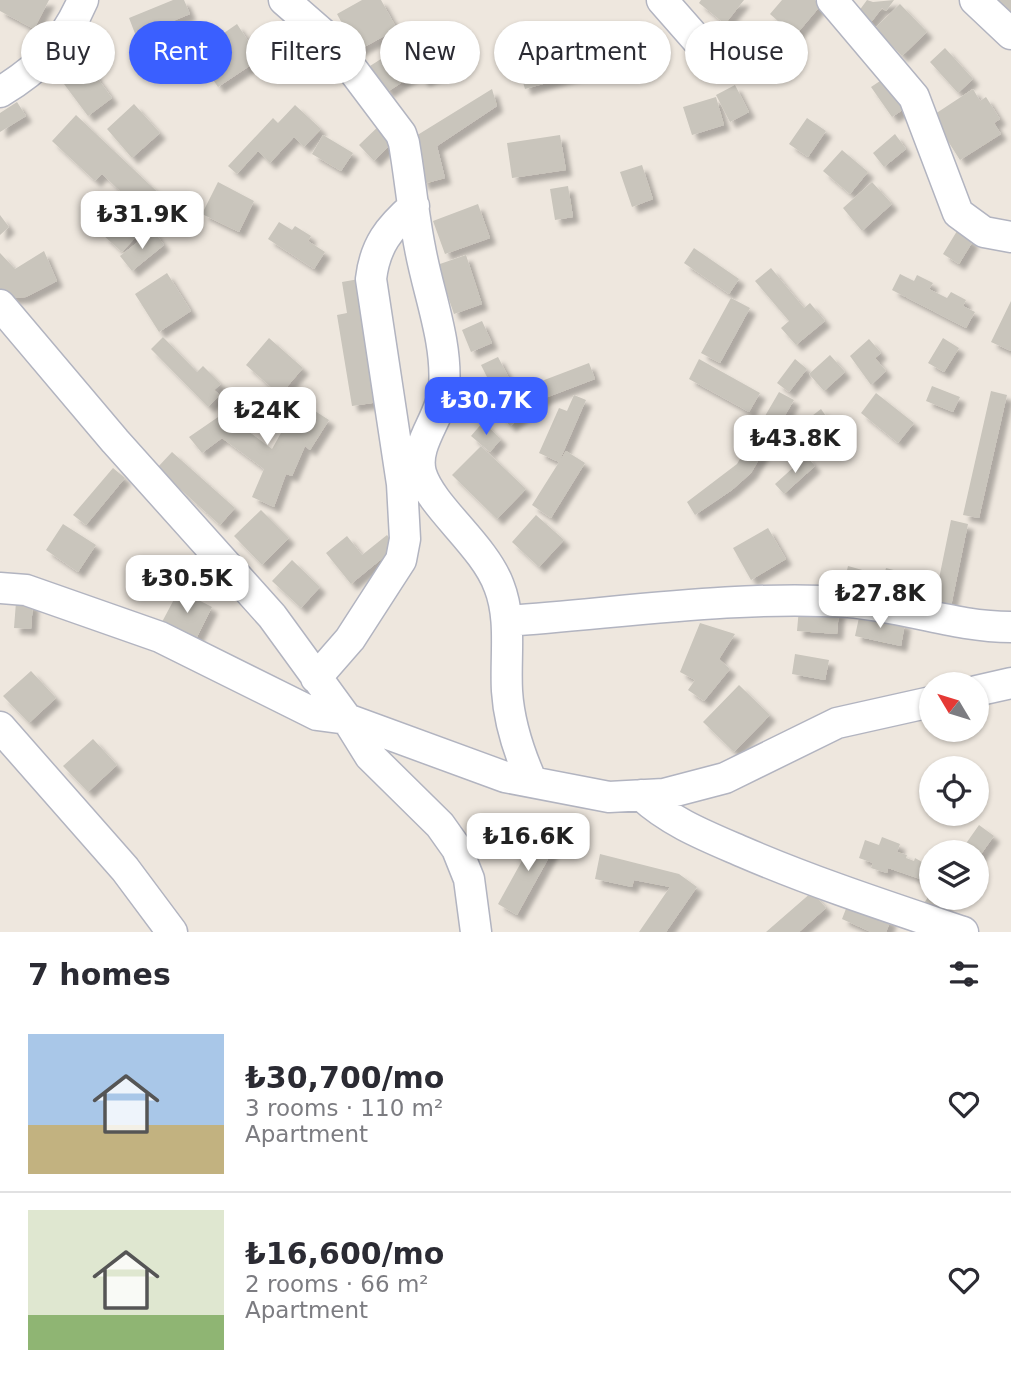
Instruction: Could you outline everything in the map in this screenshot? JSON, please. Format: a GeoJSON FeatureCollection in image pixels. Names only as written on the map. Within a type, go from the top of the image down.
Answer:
{"type":"FeatureCollection","features":[{"type":"Feature","properties":{"kind":"street"},"geometry":{"type":"LineString","coordinates":[[0,92],[30,74],[48,57],[65,34],[83,0]]}},
{"type":"Feature","properties":{"kind":"street"},"geometry":{"type":"LineString","coordinates":[[662,0],[685,26]]}},
{"type":"Feature","properties":{"kind":"street"},"geometry":{"type":"LineString","coordinates":[[832,0],[914,97],[944,184],[958,213],[984,232],[1011,237]]}},
{"type":"Feature","properties":{"kind":"street"},"geometry":{"type":"LineString","coordinates":[[975,0],[1011,34]]}},
{"type":"Feature","properties":{"kind":"street"},"geometry":{"type":"LineString","coordinates":[[289,1],[331,41],[401,134],[444,369],[444,390],[412,479],[401,560],[350,639],[316,678]]}},
{"type":"Feature","properties":{"kind":"street"},"geometry":{"type":"LineString","coordinates":[[414,206],[382,237],[373,263],[371,279],[412,479],[432,493],[490,565],[500,588],[507,621],[507,692],[517,748],[532,782]]}},
{"type":"Feature","properties":{"kind":"street"},"geometry":{"type":"LineString","coordinates":[[0,305],[115,441],[272,616],[347,719],[370,756],[440,825],[457,849],[469,879],[476,932]]}},
{"type":"Feature","properties":{"kind":"street"},"geometry":{"type":"LineString","coordinates":[[0,588],[26,590],[160,637],[317,715],[347,719],[505,777],[609,797],[664,794],[725,778],[837,723],[919,705]]}},
{"type":"Feature","properties":{"kind":"street"},"geometry":{"type":"LineString","coordinates":[[507,621],[768,599],[851,603],[986,627],[1011,627]]}},
{"type":"Feature","properties":{"kind":"street"},"geometry":{"type":"LineString","coordinates":[[989,688],[1011,683]]}},
{"type":"Feature","properties":{"kind":"street"},"geometry":{"type":"LineString","coordinates":[[0,727],[125,869],[172,932]]}},
{"type":"Feature","properties":{"kind":"street"},"geometry":{"type":"LineString","coordinates":[[641,795],[656,809],[688,828],[807,879],[963,932]]}},
{"type":"Feature","properties":{"kind":"building"},"geometry":{"type":"Polygon","coordinates":[[[0,0],[49,0],[38,21],[21,22],[0,11],[0,0]]]}},
{"type":"Feature","properties":{"kind":"building"},"geometry":{"type":"Polygon","coordinates":[[[173,0],[184,0],[190,14],[173,21],[130,21],[129,18],[173,0]]]}},
{"type":"Feature","properties":{"kind":"building"},"geometry":{"type":"Polygon","coordinates":[[[362,0],[381,0],[393,21],[380,21],[380,38],[366,46],[366,21],[341,21],[337,14],[362,0]]]}},
{"type":"Feature","properties":{"kind":"building"},"geometry":{"type":"Polygon","coordinates":[[[701,0],[744,0],[727,21],[721,21],[699,3],[701,0]]]}},
{"type":"Feature","properties":{"kind":"building"},"geometry":{"type":"Polygon","coordinates":[[[782,0],[815,0],[821,5],[808,21],[778,21],[770,14],[782,0]]]}},
{"type":"Feature","properties":{"kind":"building"},"geometry":{"type":"Polygon","coordinates":[[[867,0],[894,0],[886,11],[882,8],[869,25],[856,15],[867,0]]]}},
{"type":"Feature","properties":{"kind":"building"},"geometry":{"type":"Polygon","coordinates":[[[995,0],[1011,0],[1011,17],[995,0]]]}},
{"type":"Feature","properties":{"kind":"building"},"geometry":{"type":"Polygon","coordinates":[[[900,4],[927,32],[902,56],[875,28],[900,4]]]}},
{"type":"Feature","properties":{"kind":"building"},"geometry":{"type":"Polygon","coordinates":[[[237,24],[246,38],[246,68],[232,78],[232,27],[237,24]]]}},
{"type":"Feature","properties":{"kind":"building"},"geometry":{"type":"Polygon","coordinates":[[[945,48],[973,79],[958,93],[930,62],[945,48]]]}},
{"type":"Feature","properties":{"kind":"building"},"geometry":{"type":"Polygon","coordinates":[[[380,60],[380,81],[370,66],[380,60]]]}},
{"type":"Feature","properties":{"kind":"building"},"geometry":{"type":"Polygon","coordinates":[[[889,75],[910,105],[892,117],[871,87],[889,75]]]}},
{"type":"Feature","properties":{"kind":"building"},"geometry":{"type":"Polygon","coordinates":[[[64,84],[102,84],[112,98],[88,116],[64,84]]]}},
{"type":"Feature","properties":{"kind":"building"},"geometry":{"type":"Polygon","coordinates":[[[382,84],[400,84],[387,92],[382,84]]]}},
{"type":"Feature","properties":{"kind":"building"},"geometry":{"type":"Polygon","coordinates":[[[524,84],[543,84],[525,89],[524,84]]]}},
{"type":"Feature","properties":{"kind":"building"},"geometry":{"type":"Polygon","coordinates":[[[735,85],[749,112],[730,122],[716,95],[735,85]]]}},
{"type":"Feature","properties":{"kind":"building"},"geometry":{"type":"Polygon","coordinates":[[[492,89],[497,106],[437,146],[445,178],[423,184],[411,139],[492,89]]]}},
{"type":"Feature","properties":{"kind":"building"},"geometry":{"type":"Polygon","coordinates":[[[973,89],[980,101],[986,97],[1000,119],[994,123],[1001,134],[960,160],[932,116],[973,89]]]}},
{"type":"Feature","properties":{"kind":"building"},"geometry":{"type":"Polygon","coordinates":[[[716,97],[724,125],[692,135],[683,107],[716,97]]]}},
{"type":"Feature","properties":{"kind":"building"},"geometry":{"type":"Polygon","coordinates":[[[17,102],[26,116],[0,132],[0,113],[17,102]]]}},
{"type":"Feature","properties":{"kind":"building"},"geometry":{"type":"Polygon","coordinates":[[[134,104],[160,133],[132,158],[107,129],[134,104]]]}},
{"type":"Feature","properties":{"kind":"building"},"geometry":{"type":"Polygon","coordinates":[[[295,105],[321,129],[304,147],[294,137],[270,163],[258,151],[237,174],[228,166],[273,118],[278,123],[295,105]]]}},
{"type":"Feature","properties":{"kind":"building"},"geometry":{"type":"Polygon","coordinates":[[[76,115],[168,202],[122,252],[103,235],[133,203],[102,174],[95,181],[52,141],[76,115]]]}},
{"type":"Feature","properties":{"kind":"building"},"geometry":{"type":"Polygon","coordinates":[[[807,118],[826,131],[808,157],[789,144],[807,118]]]}},
{"type":"Feature","properties":{"kind":"building"},"geometry":{"type":"Polygon","coordinates":[[[383,122],[398,137],[374,161],[359,145],[383,122]]]}},
{"type":"Feature","properties":{"kind":"building"},"geometry":{"type":"Polygon","coordinates":[[[895,134],[906,149],[884,167],[873,153],[895,134]]]}},
{"type":"Feature","properties":{"kind":"building"},"geometry":{"type":"Polygon","coordinates":[[[323,135],[353,153],[341,171],[312,154],[323,135]]]}},
{"type":"Feature","properties":{"kind":"building"},"geometry":{"type":"Polygon","coordinates":[[[560,135],[566,170],[512,178],[507,143],[560,135]]]}},
{"type":"Feature","properties":{"kind":"building"},"geometry":{"type":"Polygon","coordinates":[[[842,150],[868,172],[850,194],[823,171],[842,150]]]}},
{"type":"Feature","properties":{"kind":"building"},"geometry":{"type":"Polygon","coordinates":[[[642,165],[653,199],[632,207],[620,172],[642,165]]]}},
{"type":"Feature","properties":{"kind":"building"},"geometry":{"type":"Polygon","coordinates":[[[218,182],[254,201],[239,232],[202,214],[218,182]]]}},
{"type":"Feature","properties":{"kind":"building"},"geometry":{"type":"Polygon","coordinates":[[[872,182],[892,204],[862,231],[843,208],[872,182]]]}},
{"type":"Feature","properties":{"kind":"building"},"geometry":{"type":"Polygon","coordinates":[[[568,186],[573,217],[555,220],[550,189],[568,186]]]}},
{"type":"Feature","properties":{"kind":"building"},"geometry":{"type":"Polygon","coordinates":[[[478,204],[490,238],[445,254],[433,221],[478,204]]]}},
{"type":"Feature","properties":{"kind":"building"},"geometry":{"type":"Polygon","coordinates":[[[0,215],[9,227],[0,235],[0,215]]]}},
{"type":"Feature","properties":{"kind":"building"},"geometry":{"type":"Polygon","coordinates":[[[279,222],[292,230],[295,226],[311,236],[308,241],[325,252],[314,269],[268,239],[279,222]]]}},
{"type":"Feature","properties":{"kind":"building"},"geometry":{"type":"Polygon","coordinates":[[[153,230],[164,245],[132,271],[120,256],[153,230]]]}},
{"type":"Feature","properties":{"kind":"building"},"geometry":{"type":"Polygon","coordinates":[[[957,231],[973,241],[959,264],[943,254],[957,231]]]}},
{"type":"Feature","properties":{"kind":"building"},"geometry":{"type":"Polygon","coordinates":[[[694,248],[739,279],[729,294],[684,263],[694,248]]]}},
{"type":"Feature","properties":{"kind":"building"},"geometry":{"type":"Polygon","coordinates":[[[44,251],[57,281],[26,297],[13,298],[0,290],[0,253],[15,269],[44,251]]]}},
{"type":"Feature","properties":{"kind":"building"},"geometry":{"type":"Polygon","coordinates":[[[466,255],[482,304],[454,314],[437,265],[466,255]]]}},
{"type":"Feature","properties":{"kind":"building"},"geometry":{"type":"Polygon","coordinates":[[[771,268],[804,308],[810,303],[825,321],[796,345],[781,328],[789,321],[755,281],[771,268]]]}},
{"type":"Feature","properties":{"kind":"building"},"geometry":{"type":"Polygon","coordinates":[[[167,273],[191,311],[159,332],[135,294],[167,273]]]}},
{"type":"Feature","properties":{"kind":"building"},"geometry":{"type":"Polygon","coordinates":[[[900,274],[914,281],[917,275],[933,283],[929,289],[947,298],[951,292],[966,300],[963,306],[975,312],[966,328],[892,290],[900,274]]]}},
{"type":"Feature","properties":{"kind":"building"},"geometry":{"type":"Polygon","coordinates":[[[359,279],[379,402],[352,406],[337,315],[347,313],[342,282],[359,279]]]}},
{"type":"Feature","properties":{"kind":"building"},"geometry":{"type":"Polygon","coordinates":[[[731,298],[750,308],[720,363],[701,353],[731,298]]]}},
{"type":"Feature","properties":{"kind":"building"},"geometry":{"type":"Polygon","coordinates":[[[1011,301],[1011,351],[991,342],[1011,301]]]}},
{"type":"Feature","properties":{"kind":"building"},"geometry":{"type":"Polygon","coordinates":[[[482,321],[492,343],[471,352],[462,330],[482,321]]]}},
{"type":"Feature","properties":{"kind":"building"},"geometry":{"type":"Polygon","coordinates":[[[163,337],[197,372],[203,366],[221,384],[214,390],[220,395],[208,407],[151,349],[163,337]]]}},
{"type":"Feature","properties":{"kind":"building"},"geometry":{"type":"Polygon","coordinates":[[[269,338],[303,368],[280,395],[246,365],[269,338]]]}},
{"type":"Feature","properties":{"kind":"building"},"geometry":{"type":"Polygon","coordinates":[[[943,338],[959,348],[944,372],[928,363],[943,338]]]}},
{"type":"Feature","properties":{"kind":"building"},"geometry":{"type":"Polygon","coordinates":[[[869,339],[881,353],[875,358],[886,371],[871,385],[850,356],[869,339]]]}},
{"type":"Feature","properties":{"kind":"building"},"geometry":{"type":"Polygon","coordinates":[[[830,355],[845,372],[824,391],[809,374],[830,355]]]}},
{"type":"Feature","properties":{"kind":"building"},"geometry":{"type":"Polygon","coordinates":[[[498,357],[510,380],[493,389],[481,365],[498,357]]]}},
{"type":"Feature","properties":{"kind":"building"},"geometry":{"type":"Polygon","coordinates":[[[699,359],[760,393],[749,412],[689,379],[699,359]]]}},
{"type":"Feature","properties":{"kind":"building"},"geometry":{"type":"Polygon","coordinates":[[[795,359],[807,369],[789,392],[777,383],[795,359]]]}},
{"type":"Feature","properties":{"kind":"building"},"geometry":{"type":"Polygon","coordinates":[[[589,363],[595,379],[545,398],[510,426],[497,410],[539,382],[589,363]]]}},
{"type":"Feature","properties":{"kind":"building"},"geometry":{"type":"Polygon","coordinates":[[[932,386],[960,397],[953,412],[926,401],[932,386]]]}},
{"type":"Feature","properties":{"kind":"building"},"geometry":{"type":"Polygon","coordinates":[[[991,391],[1007,395],[979,518],[963,515],[991,391]]]}},
{"type":"Feature","properties":{"kind":"building"},"geometry":{"type":"Polygon","coordinates":[[[779,392],[794,400],[751,473],[732,490],[695,515],[687,502],[737,464],[779,392]]]}},
{"type":"Feature","properties":{"kind":"building"},"geometry":{"type":"Polygon","coordinates":[[[876,393],[914,423],[898,443],[861,413],[876,393]]]}},
{"type":"Feature","properties":{"kind":"building"},"geometry":{"type":"Polygon","coordinates":[[[574,395],[586,400],[559,462],[539,453],[559,408],[567,411],[574,395]]]}},
{"type":"Feature","properties":{"kind":"building"},"geometry":{"type":"Polygon","coordinates":[[[299,401],[329,420],[310,450],[305,446],[292,476],[286,474],[274,507],[252,497],[264,469],[222,438],[202,453],[189,437],[224,413],[272,449],[299,401]]]}},
{"type":"Feature","properties":{"kind":"building"},"geometry":{"type":"Polygon","coordinates":[[[821,409],[835,429],[814,444],[800,425],[821,409]]]}},
{"type":"Feature","properties":{"kind":"building"},"geometry":{"type":"Polygon","coordinates":[[[483,422],[501,439],[490,452],[471,436],[483,422]]]}},
{"type":"Feature","properties":{"kind":"building"},"geometry":{"type":"Polygon","coordinates":[[[481,446],[526,489],[497,519],[452,475],[481,446]]]}},
{"type":"Feature","properties":{"kind":"building"},"geometry":{"type":"Polygon","coordinates":[[[566,451],[585,463],[551,518],[532,505],[566,451]]]}},
{"type":"Feature","properties":{"kind":"building"},"geometry":{"type":"Polygon","coordinates":[[[172,452],[235,508],[220,525],[157,468],[172,452]]]}},
{"type":"Feature","properties":{"kind":"building"},"geometry":{"type":"Polygon","coordinates":[[[806,456],[815,466],[784,494],[775,484],[806,456]]]}},
{"type":"Feature","properties":{"kind":"building"},"geometry":{"type":"Polygon","coordinates":[[[113,468],[125,478],[86,525],[73,515],[113,468]]]}},
{"type":"Feature","properties":{"kind":"building"},"geometry":{"type":"Polygon","coordinates":[[[261,510],[289,538],[262,565],[234,536],[261,510]]]}},
{"type":"Feature","properties":{"kind":"building"},"geometry":{"type":"Polygon","coordinates":[[[536,515],[564,540],[539,567],[512,542],[536,515]]]}},
{"type":"Feature","properties":{"kind":"building"},"geometry":{"type":"Polygon","coordinates":[[[951,520],[968,524],[950,611],[933,608],[951,520]]]}},
{"type":"Feature","properties":{"kind":"building"},"geometry":{"type":"Polygon","coordinates":[[[63,524],[96,545],[78,572],[46,550],[63,524]]]}},
{"type":"Feature","properties":{"kind":"building"},"geometry":{"type":"Polygon","coordinates":[[[768,528],[786,559],[751,580],[733,548],[768,528]]]}},
{"type":"Feature","properties":{"kind":"building"},"geometry":{"type":"Polygon","coordinates":[[[387,535],[396,547],[351,584],[326,553],[347,536],[362,555],[387,535]]]}},
{"type":"Feature","properties":{"kind":"building"},"geometry":{"type":"Polygon","coordinates":[[[292,560],[320,587],[301,608],[272,581],[292,560]]]}},
{"type":"Feature","properties":{"kind":"building"},"geometry":{"type":"Polygon","coordinates":[[[151,562],[175,574],[167,590],[143,578],[151,562]]]}},
{"type":"Feature","properties":{"kind":"building"},"geometry":{"type":"Polygon","coordinates":[[[848,566],[884,576],[886,568],[913,575],[911,583],[922,586],[916,607],[843,587],[848,566]]]}},
{"type":"Feature","properties":{"kind":"building"},"geometry":{"type":"Polygon","coordinates":[[[179,590],[212,607],[196,639],[162,622],[179,590]]]}},
{"type":"Feature","properties":{"kind":"building"},"geometry":{"type":"Polygon","coordinates":[[[16,602],[33,603],[31,629],[14,628],[16,602]]]}},
{"type":"Feature","properties":{"kind":"building"},"geometry":{"type":"Polygon","coordinates":[[[799,608],[839,611],[837,634],[797,631],[799,608]]]}},
{"type":"Feature","properties":{"kind":"building"},"geometry":{"type":"Polygon","coordinates":[[[860,613],[905,623],[901,646],[855,636],[860,613]]]}},
{"type":"Feature","properties":{"kind":"building"},"geometry":{"type":"Polygon","coordinates":[[[700,623],[735,634],[719,659],[730,669],[704,701],[688,690],[695,680],[680,672],[700,623]]]}},
{"type":"Feature","properties":{"kind":"building"},"geometry":{"type":"Polygon","coordinates":[[[795,654],[829,660],[825,680],[792,674],[795,654]]]}},
{"type":"Feature","properties":{"kind":"building"},"geometry":{"type":"Polygon","coordinates":[[[31,671],[56,698],[29,723],[3,696],[31,671]]]}},
{"type":"Feature","properties":{"kind":"building"},"geometry":{"type":"Polygon","coordinates":[[[739,685],[770,715],[734,752],[703,722],[739,685]]]}},
{"type":"Feature","properties":{"kind":"building"},"geometry":{"type":"Polygon","coordinates":[[[93,739],[117,765],[88,792],[63,766],[93,739]]]}},
{"type":"Feature","properties":{"kind":"building"},"geometry":{"type":"Polygon","coordinates":[[[978,826],[994,836],[989,843],[989,840],[968,840],[978,826]]]}},
{"type":"Feature","properties":{"kind":"building"},"geometry":{"type":"Polygon","coordinates":[[[539,830],[558,841],[517,915],[498,904],[539,830]]]}},
{"type":"Feature","properties":{"kind":"building"},"geometry":{"type":"Polygon","coordinates":[[[882,837],[900,844],[897,852],[914,861],[915,858],[919,860],[919,879],[888,868],[887,873],[871,868],[873,863],[859,858],[865,840],[879,845],[882,837]]]}},
{"type":"Feature","properties":{"kind":"building"},"geometry":{"type":"Polygon","coordinates":[[[600,854],[679,874],[697,887],[666,932],[639,932],[670,887],[634,880],[632,887],[595,879],[600,854]]]}},
{"type":"Feature","properties":{"kind":"building"},"geometry":{"type":"Polygon","coordinates":[[[812,892],[826,908],[799,932],[766,932],[812,892]]]}},
{"type":"Feature","properties":{"kind":"building"},"geometry":{"type":"Polygon","coordinates":[[[849,901],[891,920],[886,932],[871,932],[842,919],[849,901]]]}},
{"type":"Feature","properties":{"kind":"building"},"geometry":{"type":"Polygon","coordinates":[[[928,910],[941,910],[937,916],[928,910]]]}}]}
